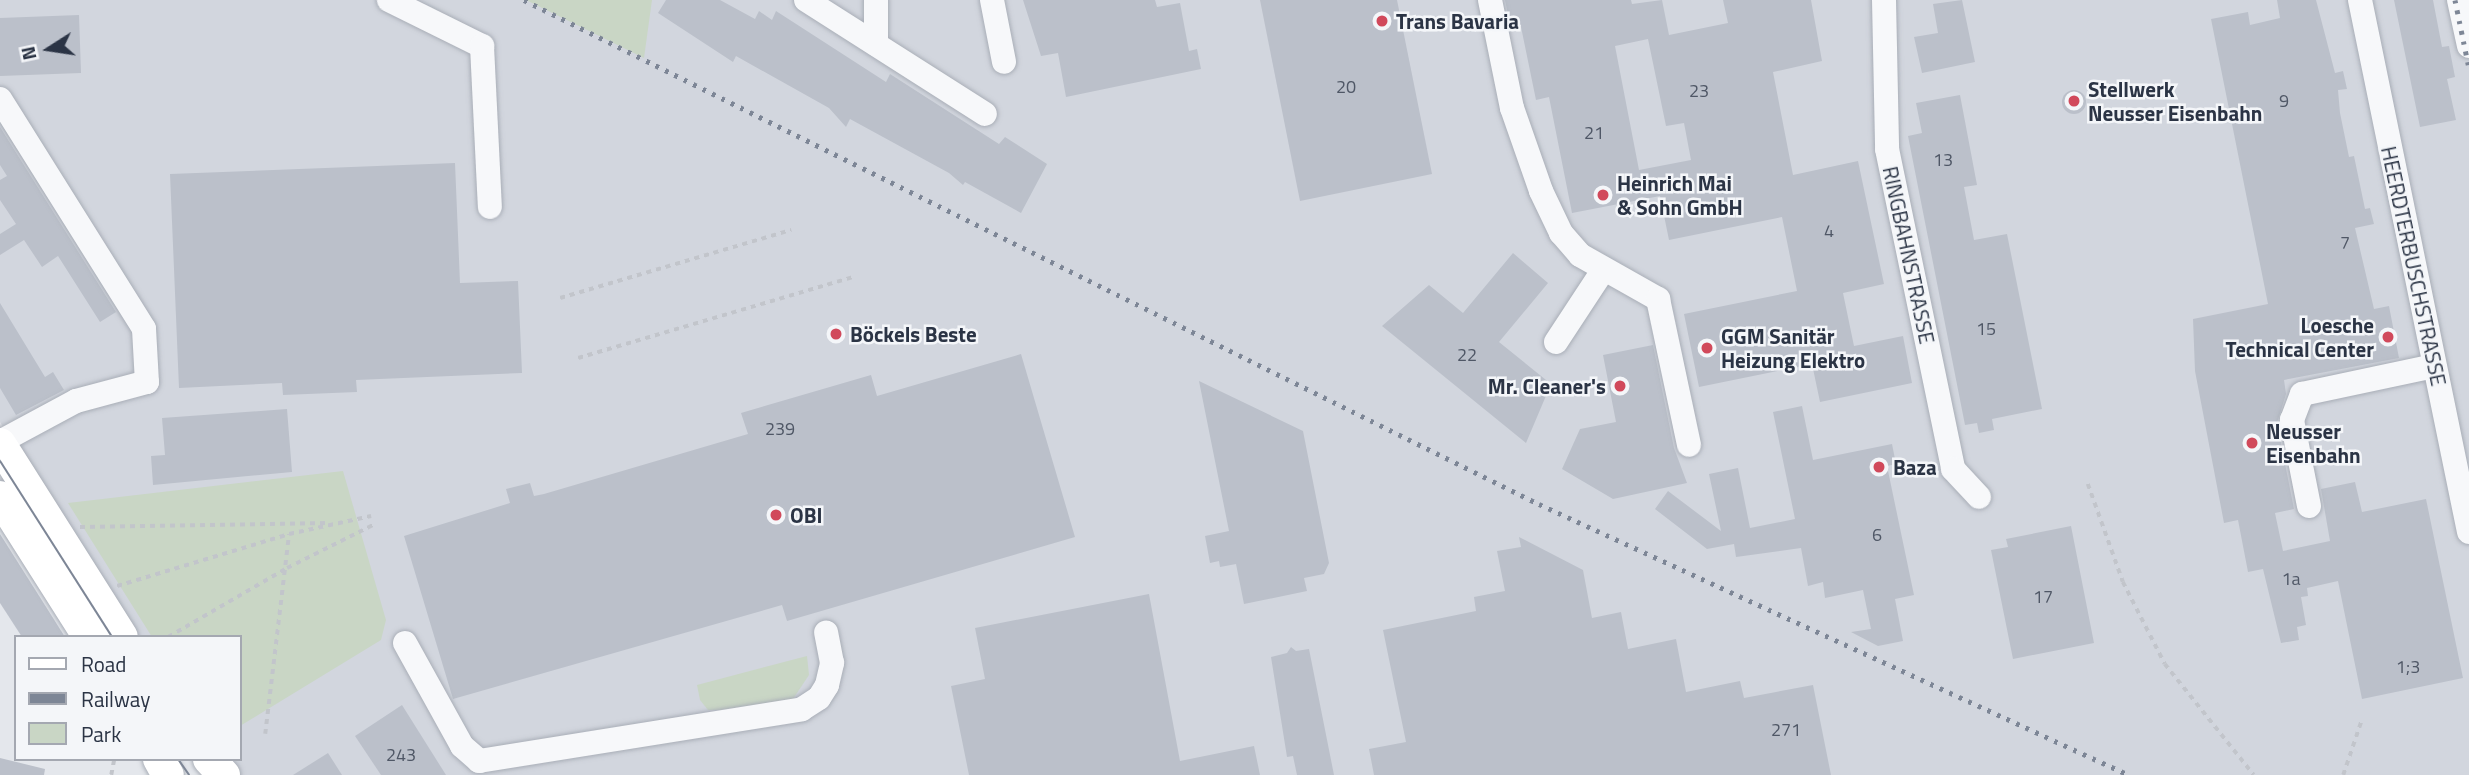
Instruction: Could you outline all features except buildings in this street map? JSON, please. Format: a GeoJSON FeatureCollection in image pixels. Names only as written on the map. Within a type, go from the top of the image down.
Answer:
{"type":"FeatureCollection","features":[{"type":"Feature","properties":{"kind":"main road"},"geometry":{"type":"LineString","coordinates":[[0,443],[121,635]]}},
{"type":"Feature","properties":{"kind":"main road"},"geometry":{"type":"LineString","coordinates":[[0,497],[88,635]]}},
{"type":"Feature","properties":{"kind":"street"},"geometry":{"type":"LineString","coordinates":[[389,0],[482,46],[490,207]]}},
{"type":"Feature","properties":{"kind":"street"},"geometry":{"type":"LineString","coordinates":[[806,0],[985,114]]}},
{"type":"Feature","properties":{"kind":"street"},"geometry":{"type":"LineString","coordinates":[[876,0],[876,44]]}},
{"type":"Feature","properties":{"kind":"street"},"geometry":{"type":"LineString","coordinates":[[992,0],[1004,61]]}},
{"type":"Feature","properties":{"kind":"street"},"geometry":{"type":"LineString","coordinates":[[1490,0],[1512,108],[1541,191],[1561,233],[1580,255],[1658,299],[1689,445]]}},
{"type":"Feature","properties":{"kind":"street","name":"RINGBAHNSTRASSE"},"geometry":{"type":"LineString","coordinates":[[1884,0],[1887,149],[1953,469],[1979,497]]}},
{"type":"Feature","properties":{"kind":"street","name":"HEERDTERBUSCHSTRASSE"},"geometry":{"type":"LineString","coordinates":[[2360,0],[2469,532]]}},
{"type":"Feature","properties":{"kind":"street"},"geometry":{"type":"LineString","coordinates":[[2459,0],[2469,46]]}},
{"type":"Feature","properties":{"kind":"street"},"geometry":{"type":"LineString","coordinates":[[0,99],[144,329],[148,382],[76,401],[0,443]]}},
{"type":"Feature","properties":{"kind":"street"},"geometry":{"type":"LineString","coordinates":[[1556,342],[1612,273]]}},
{"type":"Feature","properties":{"kind":"street"},"geometry":{"type":"LineString","coordinates":[[2309,506],[2292,420],[2302,394],[2434,366]]}},
{"type":"Feature","properties":{"kind":"street"},"geometry":{"type":"LineString","coordinates":[[405,643],[461,746],[479,761],[802,709],[819,698],[827,685],[832,663],[827,633]]}},
{"type":"Feature","properties":{"kind":"path"},"geometry":{"type":"LineString","coordinates":[[560,298],[791,230]]}},
{"type":"Feature","properties":{"kind":"path"},"geometry":{"type":"LineString","coordinates":[[578,358],[854,277]]}},
{"type":"Feature","properties":{"kind":"path"},"geometry":{"type":"LineString","coordinates":[[2088,484],[2123,582],[2165,664],[2254,775]]}},
{"type":"Feature","properties":{"kind":"path"},"geometry":{"type":"LineString","coordinates":[[94,593],[289,534],[371,516]]}},
{"type":"Feature","properties":{"kind":"path"},"geometry":{"type":"LineString","coordinates":[[53,528],[334,523]]}},
{"type":"Feature","properties":{"kind":"path"},"geometry":{"type":"LineString","coordinates":[[171,635],[287,568],[373,525]]}},
{"type":"Feature","properties":{"kind":"path"},"geometry":{"type":"LineString","coordinates":[[265,734],[289,534]]}},
{"type":"Feature","properties":{"kind":"path"},"geometry":{"type":"LineString","coordinates":[[2343,775],[2362,719]]}},
{"type":"Feature","properties":{"kind":"shaded area"},"geometry":{"type":"Polygon","coordinates":[[[0,0],[2469,0],[2469,775],[240,775],[230,761],[242,761],[242,635],[135,635],[0,422],[0,0]]]}},
{"type":"Feature","properties":{"kind":"green space"},"geometry":{"type":"Polygon","coordinates":[[[526,0],[652,0],[644,58],[526,0]]]}},
{"type":"Feature","properties":{"kind":"green space"},"geometry":{"type":"Polygon","coordinates":[[[343,471],[386,620],[381,640],[242,725],[242,635],[151,635],[68,503],[343,471]]]}},
{"type":"Feature","properties":{"kind":"green space"},"geometry":{"type":"Polygon","coordinates":[[[807,656],[809,675],[793,699],[720,710],[708,710],[700,700],[697,685],[807,656]]]}},
{"type":"Feature","properties":{"kind":"tram line"},"geometry":{"type":"LineString","coordinates":[[0,461],[111,635]]}},
{"type":"Feature","properties":{"kind":"tram line"},"geometry":{"type":"LineString","coordinates":[[179,761],[189,775]]}},
{"type":"Feature","properties":{"kind":"railway"},"geometry":{"type":"LineString","coordinates":[[524,0],[1539,504],[2129,775]]}},
{"type":"Feature","properties":{"kind":"railway"},"geometry":{"type":"LineString","coordinates":[[2455,0],[2469,68]]}},
{"type":"Feature","properties":{"kind":"place","name":"Trans Bavaria"},"geometry":{"type":"Point","coordinates":[1382,21]}},
{"type":"Feature","properties":{"kind":"place","name":"Stellwerk Neusser Eisenbahn"},"geometry":{"type":"Point","coordinates":[2074,101]}},
{"type":"Feature","properties":{"kind":"place","name":"Heinrich Mai & Sohn GmbH"},"geometry":{"type":"Point","coordinates":[1603,195]}},
{"type":"Feature","properties":{"kind":"place","name":"Böckels Beste"},"geometry":{"type":"Point","coordinates":[836,334]}},
{"type":"Feature","properties":{"kind":"place","name":"Loesche Technical Center"},"geometry":{"type":"Point","coordinates":[2388,337]}},
{"type":"Feature","properties":{"kind":"place","name":"GGM Sanitär Heizung Elektro"},"geometry":{"type":"Point","coordinates":[1707,348]}},
{"type":"Feature","properties":{"kind":"place","name":"Mr. Cleaner's"},"geometry":{"type":"Point","coordinates":[1620,386]}},
{"type":"Feature","properties":{"kind":"place","name":"Neusser Eisenbahn"},"geometry":{"type":"Point","coordinates":[2252,443]}},
{"type":"Feature","properties":{"kind":"place","name":"Baza"},"geometry":{"type":"Point","coordinates":[1879,467]}},
{"type":"Feature","properties":{"kind":"place","name":"OBI"},"geometry":{"type":"Point","coordinates":[776,515]}}]}
